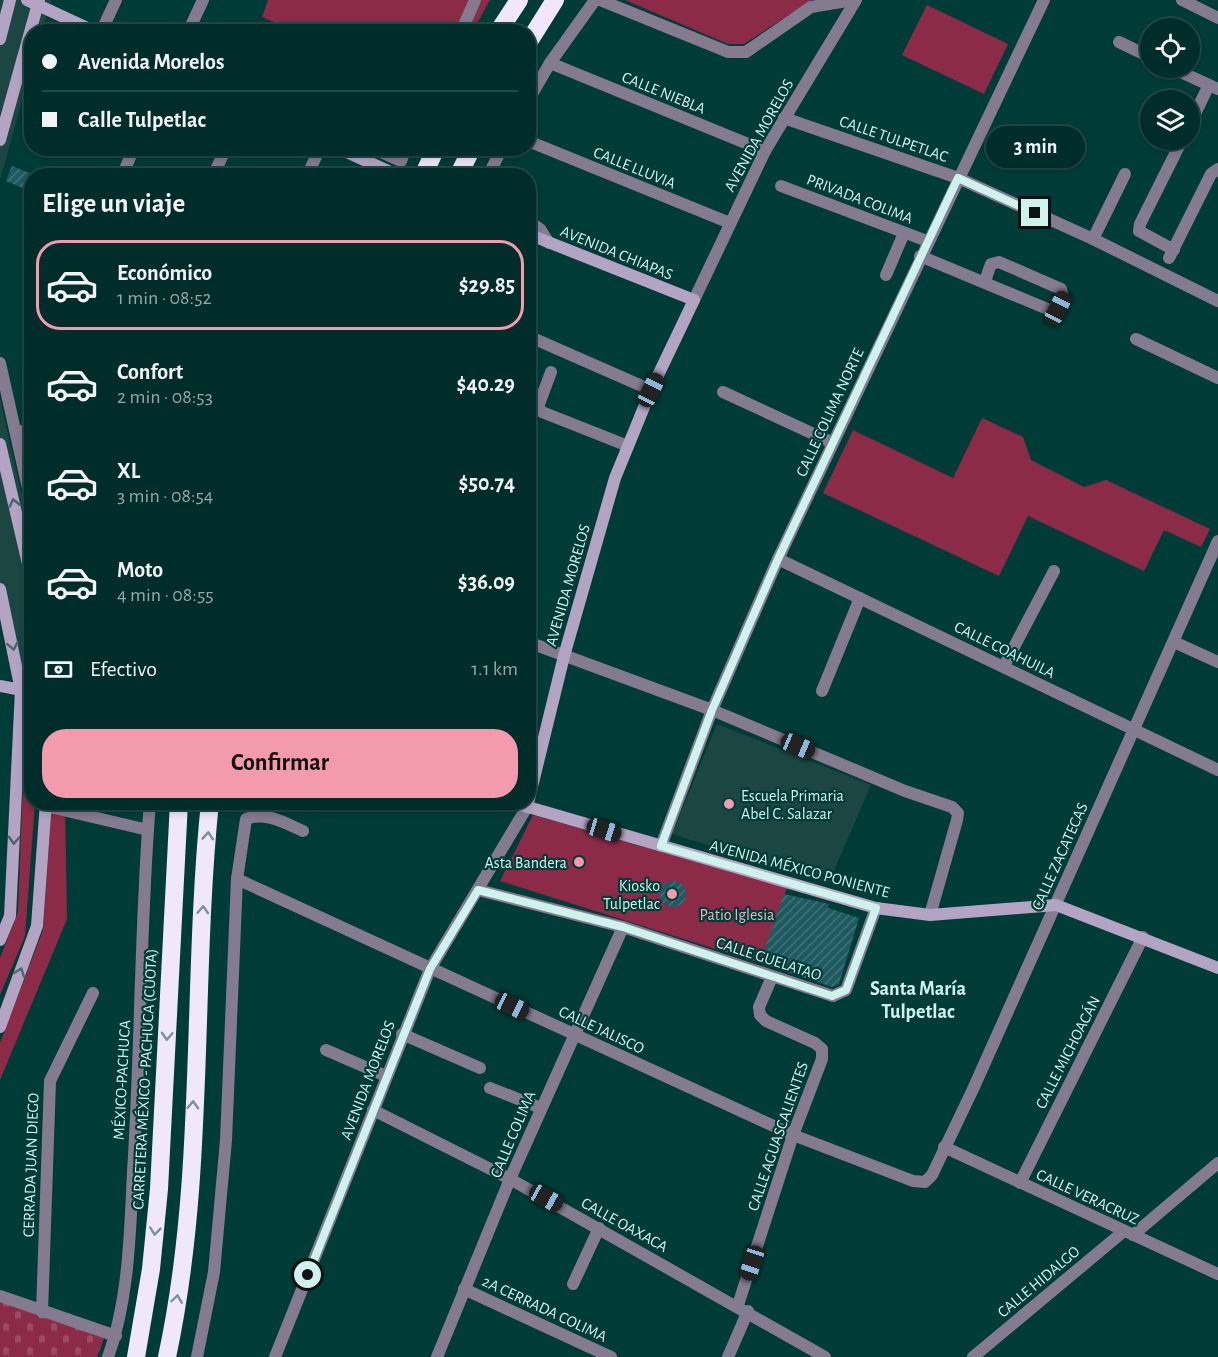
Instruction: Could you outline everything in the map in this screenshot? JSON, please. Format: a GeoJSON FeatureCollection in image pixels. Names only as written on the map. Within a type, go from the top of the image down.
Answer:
{"type":"FeatureCollection","features":[{"type":"Feature","properties":{"kind":"highway"},"geometry":{"type":"LineString","coordinates":[[503,24],[519,0]]}},
{"type":"Feature","properties":{"kind":"highway"},"geometry":{"type":"LineString","coordinates":[[536,30],[555,0]]}},
{"type":"Feature","properties":{"kind":"highway","name":"CARRETERA MÉXICO - PACHUCA (CUOTA)"},"geometry":{"type":"LineString","coordinates":[[136,1357],[151,1269],[159,1189],[179,810]]}},
{"type":"Feature","properties":{"kind":"highway"},"geometry":{"type":"LineString","coordinates":[[167,1357],[187,1217],[210,810]]}},
{"type":"Feature","properties":{"kind":"street"},"geometry":{"type":"LineString","coordinates":[[0,14],[9,0]]}},
{"type":"Feature","properties":{"kind":"street"},"geometry":{"type":"LineString","coordinates":[[0,39],[9,0]]}},
{"type":"Feature","properties":{"kind":"street"},"geometry":{"type":"LineString","coordinates":[[105,24],[116,0]]}},
{"type":"Feature","properties":{"kind":"street"},"geometry":{"type":"LineString","coordinates":[[192,24],[203,0]]}},
{"type":"Feature","properties":{"kind":"street"},"geometry":{"type":"LineString","coordinates":[[464,24],[475,0]]}},
{"type":"Feature","properties":{"kind":"street"},"geometry":{"type":"LineString","coordinates":[[536,87],[550,63],[595,0]]}},
{"type":"Feature","properties":{"kind":"street"},"geometry":{"type":"LineString","coordinates":[[600,0],[728,52],[746,52],[811,8],[854,0]]}},
{"type":"Feature","properties":{"kind":"street","name":"AVENIDA MORELOS"},"geometry":{"type":"LineString","coordinates":[[536,770],[564,656],[615,478],[651,390],[765,152],[854,0]]}},
{"type":"Feature","properties":{"kind":"street","name":"CALLE COLIMA NORTE"},"geometry":{"type":"LineString","coordinates":[[661,846],[712,710],[778,559],[927,241],[1044,0]]}},
{"type":"Feature","properties":{"kind":"street"},"geometry":{"type":"LineString","coordinates":[[1182,0],[1218,18]]}},
{"type":"Feature","properties":{"kind":"street"},"geometry":{"type":"LineString","coordinates":[[29,24],[34,2],[79,24]]}},
{"type":"Feature","properties":{"kind":"street"},"geometry":{"type":"LineString","coordinates":[[1119,42],[1140,52]]}},
{"type":"Feature","properties":{"kind":"street"},"geometry":{"type":"LineString","coordinates":[[0,140],[24,43]]}},
{"type":"Feature","properties":{"kind":"street","name":"CALLE NIEBLA"},"geometry":{"type":"LineString","coordinates":[[550,63],[765,152]]}},
{"type":"Feature","properties":{"kind":"street"},"geometry":{"type":"LineString","coordinates":[[1194,78],[1213,87],[1200,108]]}},
{"type":"Feature","properties":{"kind":"street","name":"CALLE TULPETLAC"},"geometry":{"type":"LineString","coordinates":[[784,118],[958,178],[1093,239],[1218,301]]}},
{"type":"Feature","properties":{"kind":"street","name":"CALLE LLUVIA"},"geometry":{"type":"LineString","coordinates":[[536,144],[729,223]]}},
{"type":"Feature","properties":{"kind":"street"},"geometry":{"type":"LineString","coordinates":[[1177,150],[1140,224],[1139,231],[1172,254],[1211,174],[1218,169]]}},
{"type":"Feature","properties":{"kind":"street"},"geometry":{"type":"LineString","coordinates":[[356,156],[382,168]]}},
{"type":"Feature","properties":{"kind":"street"},"geometry":{"type":"LineString","coordinates":[[389,156],[400,161],[402,156]]}},
{"type":"Feature","properties":{"kind":"street"},"geometry":{"type":"LineString","coordinates":[[1093,239],[1125,174]]}},
{"type":"Feature","properties":{"kind":"street","name":"PRIVADA COLIMA"},"geometry":{"type":"LineString","coordinates":[[781,186],[927,241]]}},
{"type":"Feature","properties":{"kind":"street"},"geometry":{"type":"LineString","coordinates":[[536,226],[549,243]]}},
{"type":"Feature","properties":{"kind":"street"},"geometry":{"type":"LineString","coordinates":[[886,275],[904,233]]}},
{"type":"Feature","properties":{"kind":"street","name":"AVENIDA CHIAPAS"},"geometry":{"type":"LineString","coordinates":[[536,237],[694,300]]}},
{"type":"Feature","properties":{"kind":"street"},"geometry":{"type":"LineString","coordinates":[[920,256],[985,281],[1050,310],[1058,308],[1063,297],[1061,290],[999,262],[991,264],[985,281]]}},
{"type":"Feature","properties":{"kind":"street"},"geometry":{"type":"LineString","coordinates":[[1136,339],[1218,378]]}},
{"type":"Feature","properties":{"kind":"street"},"geometry":{"type":"LineString","coordinates":[[536,340],[651,390]]}},
{"type":"Feature","properties":{"kind":"street"},"geometry":{"type":"LineString","coordinates":[[0,363],[24,468]]}},
{"type":"Feature","properties":{"kind":"street"},"geometry":{"type":"LineString","coordinates":[[551,372],[538,400],[538,407],[542,412],[628,446]]}},
{"type":"Feature","properties":{"kind":"street"},"geometry":{"type":"LineString","coordinates":[[723,392],[833,443]]}},
{"type":"Feature","properties":{"kind":"street"},"geometry":{"type":"LineString","coordinates":[[16,430],[24,432]]}},
{"type":"Feature","properties":{"kind":"street"},"geometry":{"type":"LineString","coordinates":[[0,444],[24,547]]}},
{"type":"Feature","properties":{"kind":"street","name":"CALLE ZACATECAS"},"geometry":{"type":"LineString","coordinates":[[925,1182],[932,1175],[974,1086],[1218,540]]}},
{"type":"Feature","properties":{"kind":"street","name":"CALLE COAHUILA"},"geometry":{"type":"LineString","coordinates":[[778,559],[1218,770]]}},
{"type":"Feature","properties":{"kind":"street"},"geometry":{"type":"LineString","coordinates":[[1004,666],[1054,571]]}},
{"type":"Feature","properties":{"kind":"street"},"geometry":{"type":"LineString","coordinates":[[0,589],[24,683]]}},
{"type":"Feature","properties":{"kind":"street"},"geometry":{"type":"LineString","coordinates":[[822,691],[860,598]]}},
{"type":"Feature","properties":{"kind":"street"},"geometry":{"type":"LineString","coordinates":[[1174,642],[1218,662]]}},
{"type":"Feature","properties":{"kind":"street"},"geometry":{"type":"LineString","coordinates":[[536,645],[712,710],[905,791],[952,807],[958,813],[930,915]]}},
{"type":"Feature","properties":{"kind":"street"},"geometry":{"type":"LineString","coordinates":[[0,686],[24,691]]}},
{"type":"Feature","properties":{"kind":"street"},"geometry":{"type":"LineString","coordinates":[[0,940],[10,916],[24,719]]}},
{"type":"Feature","properties":{"kind":"street"},"geometry":{"type":"LineString","coordinates":[[0,1027],[38,926],[46,810]]}},
{"type":"Feature","properties":{"kind":"street"},"geometry":{"type":"LineString","coordinates":[[70,810],[148,830]]}},
{"type":"Feature","properties":{"kind":"street","name":"MÉXICO-PACHUCA"},"geometry":{"type":"LineString","coordinates":[[108,1357],[116,1336],[129,1240],[139,1080],[149,810]]}},
{"type":"Feature","properties":{"kind":"street","name":"AVENIDA MORELOS"},"geometry":{"type":"LineString","coordinates":[[275,1357],[402,1034],[430,969],[525,810]]}},
{"type":"Feature","properties":{"kind":"street","name":"AVENIDA MÉXICO PONIENTE"},"geometry":{"type":"LineString","coordinates":[[536,810],[876,908],[930,915],[1056,905],[1218,968]]}},
{"type":"Feature","properties":{"kind":"street"},"geometry":{"type":"LineString","coordinates":[[197,1357],[214,1272],[226,1140],[237,879],[246,819],[254,816],[274,818],[303,831]]}},
{"type":"Feature","properties":{"kind":"street","name":"CALLE JALISCO"},"geometry":{"type":"LineString","coordinates":[[237,879],[793,1135],[913,1181],[925,1182]]}},
{"type":"Feature","properties":{"kind":"street","name":"CALLE GUELATAO"},"geometry":{"type":"LineString","coordinates":[[478,890],[623,927],[832,996],[846,990],[876,908]]}},
{"type":"Feature","properties":{"kind":"street","name":"CALLE COLIMA"},"geometry":{"type":"LineString","coordinates":[[437,1357],[510,1179],[573,1034],[623,927]]}},
{"type":"Feature","properties":{"kind":"street","name":"CALLE MICHOACÁN"},"geometry":{"type":"LineString","coordinates":[[1020,1183],[1143,937]]}},
{"type":"Feature","properties":{"kind":"street","name":"CALLE AGUASCALIENTES"},"geometry":{"type":"LineString","coordinates":[[728,1357],[793,1135],[822,1059],[822,1049],[815,1042],[766,1021],[760,1015],[759,1007],[772,977]]}},
{"type":"Feature","properties":{"kind":"street","name":"CERRADA JUAN DIEGO"},"geometry":{"type":"LineString","coordinates":[[42,1312],[50,1081],[93,993]]}},
{"type":"Feature","properties":{"kind":"street"},"geometry":{"type":"LineString","coordinates":[[402,1034],[480,1068]]}},
{"type":"Feature","properties":{"kind":"street"},"geometry":{"type":"LineString","coordinates":[[326,1050],[386,1076]]}},
{"type":"Feature","properties":{"kind":"street"},"geometry":{"type":"LineString","coordinates":[[490,1088],[541,1108]]}},
{"type":"Feature","properties":{"kind":"street","name":"CALLE OAXACA"},"geometry":{"type":"LineString","coordinates":[[373,1110],[510,1179],[743,1308],[825,1357]]}},
{"type":"Feature","properties":{"kind":"street","name":"CALLE VERACRUZ"},"geometry":{"type":"LineString","coordinates":[[944,1147],[1218,1274]]}},
{"type":"Feature","properties":{"kind":"street","name":"CALLE HIDALGO"},"geometry":{"type":"LineString","coordinates":[[973,1357],[1218,1163]]}},
{"type":"Feature","properties":{"kind":"street"},"geometry":{"type":"LineString","coordinates":[[573,1284],[598,1228]]}},
{"type":"Feature","properties":{"kind":"street","name":"2A CERRADA COLIMA"},"geometry":{"type":"LineString","coordinates":[[464,1289],[611,1357]]}},
{"type":"Feature","properties":{"kind":"street"},"geometry":{"type":"LineString","coordinates":[[0,1296],[116,1336]]}},
{"type":"Feature","properties":{"kind":"shaded area"},"geometry":{"type":"Polygon","coordinates":[[[0,0],[51,0],[44,24],[24,24],[24,94],[0,180],[0,0]]]}},
{"type":"Feature","properties":{"kind":"shaded area"},"geometry":{"type":"Polygon","coordinates":[[[0,399],[24,505],[24,682],[12,680],[0,613],[0,399]]]}},
{"type":"Feature","properties":{"kind":"shaded area"},"geometry":{"type":"Polygon","coordinates":[[[717,724],[871,785],[829,882],[672,834],[717,724]]]}},
{"type":"Feature","properties":{"kind":"green space"},"geometry":{"type":"Polygon","coordinates":[[[268,0],[490,0],[477,24],[278,24],[262,17],[268,0]]]}},
{"type":"Feature","properties":{"kind":"green space"},"geometry":{"type":"Polygon","coordinates":[[[625,0],[812,0],[744,44],[728,44],[625,0]]]}},
{"type":"Feature","properties":{"kind":"green space"},"geometry":{"type":"Polygon","coordinates":[[[927,5],[1008,44],[984,94],[902,55],[927,5]]]}},
{"type":"Feature","properties":{"kind":"green space"},"geometry":{"type":"Polygon","coordinates":[[[982,418],[1023,437],[1031,460],[1084,487],[1106,480],[1210,529],[1201,547],[1164,530],[1144,571],[1028,516],[999,576],[823,493],[853,430],[953,478],[982,418]]]}},
{"type":"Feature","properties":{"kind":"green space"},"geometry":{"type":"Polygon","coordinates":[[[24,758],[24,810],[34,810],[25,936],[0,995],[0,958],[18,912],[24,758]]]}},
{"type":"Feature","properties":{"kind":"green space"},"geometry":{"type":"Polygon","coordinates":[[[52,810],[65,810],[67,919],[0,1080],[0,1043],[43,930],[52,810]]]}},
{"type":"Feature","properties":{"kind":"green space","name":"Patio Iglesia"},"geometry":{"type":"Polygon","coordinates":[[[533,815],[787,888],[760,963],[500,881],[533,815]]]}},
{"type":"Feature","properties":{"kind":"green space"},"geometry":{"type":"Polygon","coordinates":[[[0,1295],[106,1333],[97,1357],[0,1357],[0,1295]]]}},
{"type":"Feature","properties":{"kind":"building"},"geometry":{"type":"Polygon","coordinates":[[[12,166],[24,171],[24,189],[6,181],[12,166]]]}},
{"type":"Feature","properties":{"kind":"building"},"geometry":{"type":"Polygon","coordinates":[[[673,881],[682,885],[686,894],[682,903],[673,907],[664,903],[660,894],[664,885],[673,881]]]}},
{"type":"Feature","properties":{"kind":"building"},"geometry":{"type":"Polygon","coordinates":[[[784,894],[829,904],[828,908],[859,918],[839,984],[832,987],[760,963],[784,894]]]}},
{"type":"Feature","properties":{"kind":"place","name":"Escuela Primaria Abel C. Salazar"},"geometry":{"type":"Point","coordinates":[729,804]}},
{"type":"Feature","properties":{"kind":"place","name":"Asta Bandera"},"geometry":{"type":"Point","coordinates":[579,862]}},
{"type":"Feature","properties":{"kind":"place","name":"Kiosko Tulpetlac"},"geometry":{"type":"Point","coordinates":[672,894]}},
{"type":"Feature","properties":{"kind":"district","name":"Santa María Tulpetlac"},"geometry":{"type":"Point","coordinates":[918,1000]}},
{"type":"Feature","properties":{"kind":"route"},"geometry":{"type":"LineString","coordinates":[[308,1275],[402,1034],[430,969],[478,890],[623,927],[832,996],[846,990],[876,908],[661,846],[712,710],[778,559],[958,178],[1035,213]]}}]}
